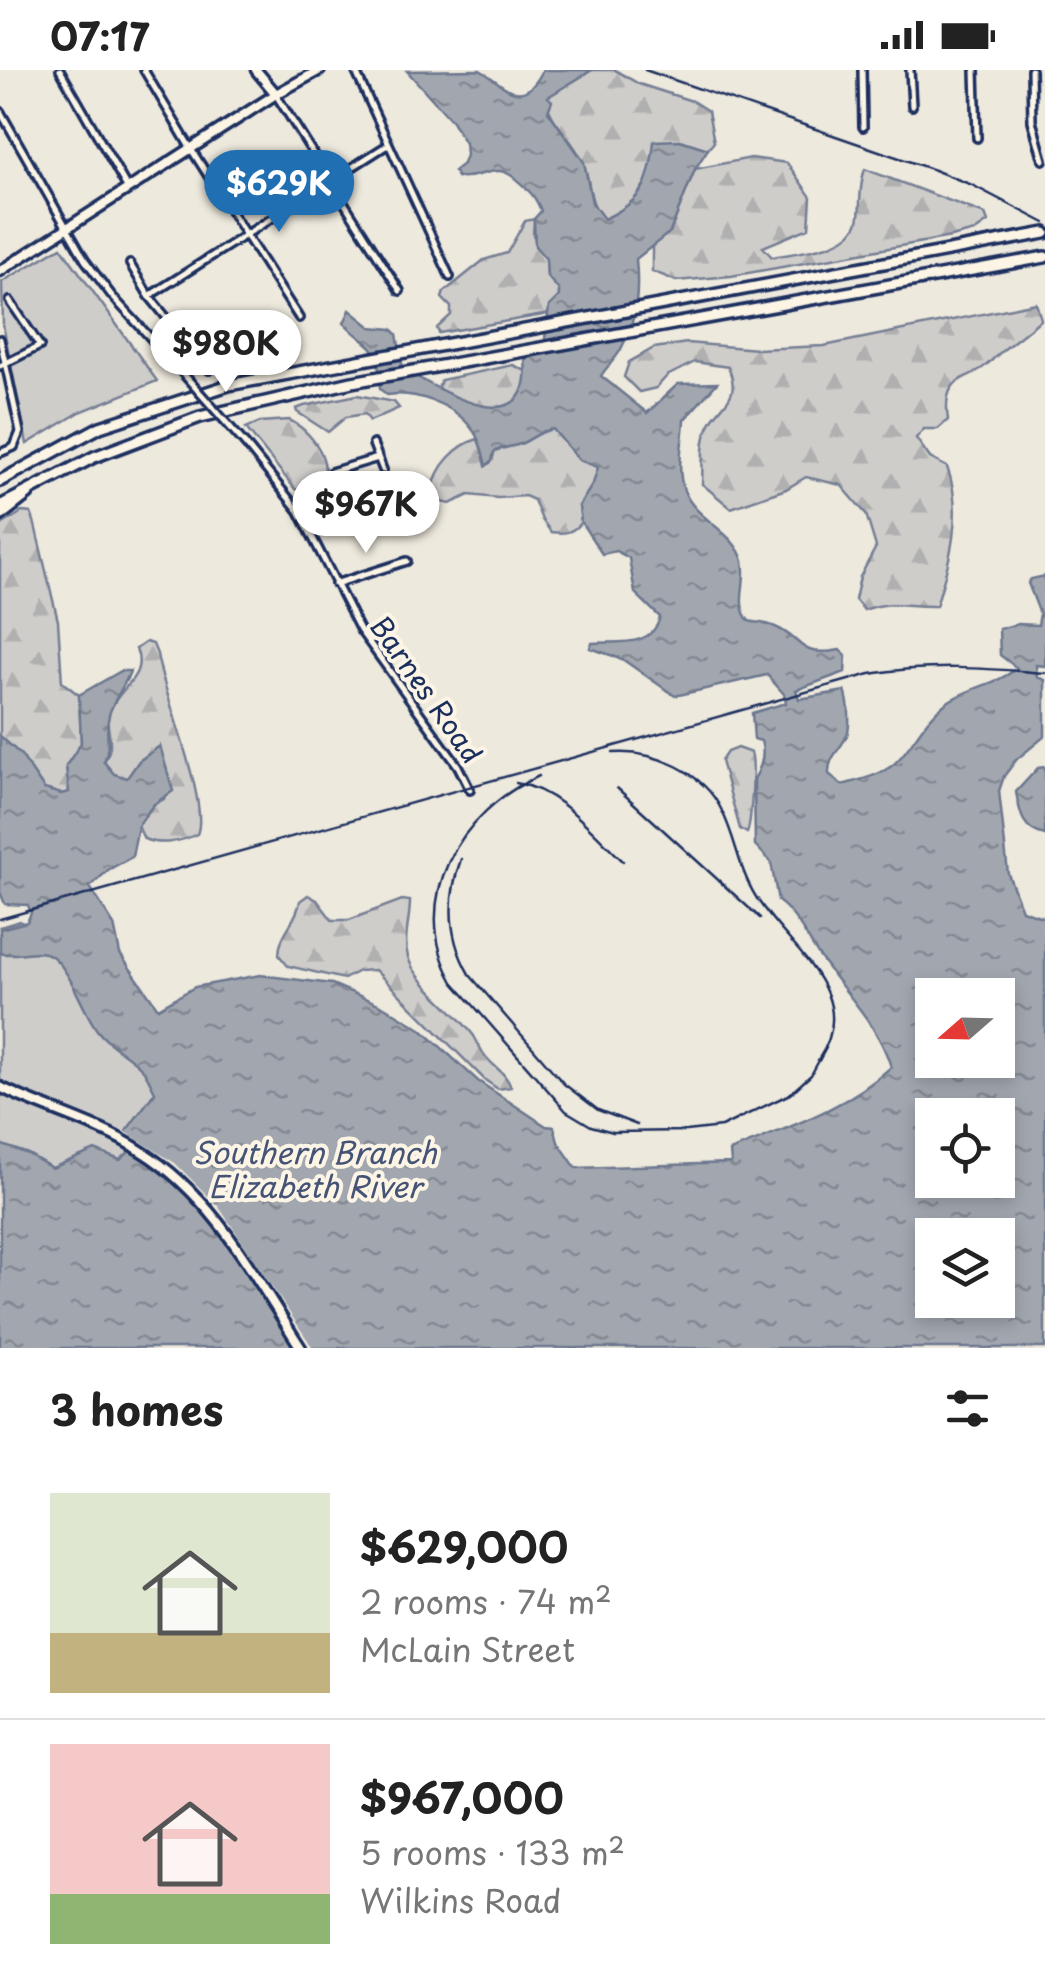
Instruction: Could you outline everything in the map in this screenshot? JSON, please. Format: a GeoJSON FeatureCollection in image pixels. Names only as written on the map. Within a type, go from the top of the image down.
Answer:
{"type":"FeatureCollection","features":[{"type":"Feature","properties":{"kind":"highway"},"geometry":{"type":"LineString","coordinates":[[0,481],[71,440],[137,412],[228,385],[1045,233]]}},
{"type":"Feature","properties":{"kind":"highway"},"geometry":{"type":"LineString","coordinates":[[0,506],[103,454],[200,417],[352,382],[1045,257]]}},
{"type":"Feature","properties":{"kind":"highway"},"geometry":{"type":"LineString","coordinates":[[0,516],[46,480]]}},
{"type":"Feature","properties":{"kind":"main road"},"geometry":{"type":"LineString","coordinates":[[256,70],[276,94]]}},
{"type":"Feature","properties":{"kind":"main road"},"geometry":{"type":"LineString","coordinates":[[1,267],[320,70]]}},
{"type":"Feature","properties":{"kind":"main road"},"geometry":{"type":"LineString","coordinates":[[0,1087],[129,1144],[184,1184],[220,1223],[301,1348]]}},
{"type":"Feature","properties":{"kind":"street"},"geometry":{"type":"LineString","coordinates":[[60,70],[128,189]]}},
{"type":"Feature","properties":{"kind":"street"},"geometry":{"type":"LineString","coordinates":[[144,70],[190,149],[300,318]]}},
{"type":"Feature","properties":{"kind":"street"},"geometry":{"type":"LineString","coordinates":[[355,70],[450,277]]}},
{"type":"Feature","properties":{"kind":"street"},"geometry":{"type":"LineString","coordinates":[[862,70],[863,126]]}},
{"type":"Feature","properties":{"kind":"street"},"geometry":{"type":"LineString","coordinates":[[910,70],[912,106]]}},
{"type":"Feature","properties":{"kind":"street"},"geometry":{"type":"LineString","coordinates":[[976,70],[977,138]]}},
{"type":"Feature","properties":{"kind":"street"},"geometry":{"type":"LineString","coordinates":[[1031,70],[1032,121],[1044,160]]}},
{"type":"Feature","properties":{"kind":"street"},"geometry":{"type":"LineString","coordinates":[[276,94],[400,292]]}},
{"type":"Feature","properties":{"kind":"street","name":"Barnes Road"},"geometry":{"type":"LineString","coordinates":[[0,111],[66,230],[98,278],[299,511],[360,630],[458,766],[470,790]]}},
{"type":"Feature","properties":{"kind":"street"},"geometry":{"type":"LineString","coordinates":[[149,296],[390,144]]}},
{"type":"Feature","properties":{"kind":"street"},"geometry":{"type":"LineString","coordinates":[[130,264],[149,296],[208,370]]}},
{"type":"Feature","properties":{"kind":"street"},"geometry":{"type":"LineString","coordinates":[[3,365],[40,346],[10,302]]}},
{"type":"Feature","properties":{"kind":"street"},"geometry":{"type":"LineString","coordinates":[[0,339],[18,418],[19,441],[0,453]]}},
{"type":"Feature","properties":{"kind":"street"},"geometry":{"type":"LineString","coordinates":[[373,444],[383,470]]}},
{"type":"Feature","properties":{"kind":"street"},"geometry":{"type":"LineString","coordinates":[[299,511],[320,493],[331,472],[378,458]]}},
{"type":"Feature","properties":{"kind":"street"},"geometry":{"type":"LineString","coordinates":[[335,584],[407,561]]}},
{"type":"Feature","properties":{"kind":"green space"},"geometry":{"type":"Polygon","coordinates":[[[592,70],[615,70],[639,84],[692,101],[708,111],[714,142],[708,149],[680,140],[630,207],[604,219],[594,205],[582,160],[545,98],[592,70]]]}},
{"type":"Feature","properties":{"kind":"green space"},"geometry":{"type":"Polygon","coordinates":[[[751,158],[787,163],[811,197],[809,228],[763,247],[772,257],[810,251],[848,236],[859,216],[865,169],[985,214],[988,222],[975,231],[951,237],[731,276],[676,281],[652,271],[652,245],[670,232],[695,169],[751,158]]]}},
{"type":"Feature","properties":{"kind":"green space"},"geometry":{"type":"Polygon","coordinates":[[[534,219],[533,235],[546,259],[547,276],[559,290],[559,297],[549,306],[549,314],[439,333],[437,328],[451,315],[451,307],[442,298],[444,292],[484,260],[507,253],[525,221],[534,219]]]}},
{"type":"Feature","properties":{"kind":"green space"},"geometry":{"type":"Polygon","coordinates":[[[61,247],[157,381],[80,412],[27,444],[3,325],[2,282],[61,247]]]}},
{"type":"Feature","properties":{"kind":"green space"},"geometry":{"type":"Polygon","coordinates":[[[1036,303],[1041,319],[983,368],[953,386],[947,405],[948,420],[938,429],[924,429],[916,438],[930,458],[947,467],[952,484],[955,519],[936,606],[893,604],[864,610],[855,600],[860,577],[876,547],[866,514],[841,485],[806,477],[786,489],[731,508],[702,484],[706,433],[733,388],[728,367],[695,362],[667,376],[656,388],[639,392],[624,377],[629,362],[654,348],[687,343],[757,349],[824,346],[1036,303]]]}},
{"type":"Feature","properties":{"kind":"green space"},"geometry":{"type":"Polygon","coordinates":[[[513,365],[526,371],[523,389],[506,406],[479,405],[438,389],[441,380],[513,365]]]}},
{"type":"Feature","properties":{"kind":"green space"},"geometry":{"type":"Polygon","coordinates":[[[357,395],[394,402],[399,408],[370,421],[365,414],[346,417],[328,432],[296,409],[304,406],[357,395]]]}},
{"type":"Feature","properties":{"kind":"green space"},"geometry":{"type":"Polygon","coordinates":[[[289,420],[316,444],[325,466],[318,486],[307,493],[295,489],[246,428],[260,422],[289,420]]]}},
{"type":"Feature","properties":{"kind":"green space"},"geometry":{"type":"Polygon","coordinates":[[[553,429],[579,460],[599,467],[579,506],[581,522],[571,531],[551,532],[534,500],[525,496],[469,495],[450,504],[441,502],[433,489],[443,465],[470,442],[478,439],[487,465],[494,452],[553,429]]]}},
{"type":"Feature","properties":{"kind":"green space"},"geometry":{"type":"Polygon","coordinates":[[[22,512],[31,513],[34,521],[58,621],[62,682],[79,695],[81,743],[66,766],[70,792],[61,794],[44,789],[21,755],[0,736],[0,526],[22,512]]]}},
{"type":"Feature","properties":{"kind":"green space"},"geometry":{"type":"Polygon","coordinates":[[[146,642],[153,644],[157,654],[197,799],[197,834],[171,842],[144,839],[138,826],[153,805],[164,799],[165,767],[160,746],[139,761],[127,779],[114,774],[104,762],[110,748],[109,712],[136,673],[136,649],[146,642]]]}},
{"type":"Feature","properties":{"kind":"green space"},"geometry":{"type":"Polygon","coordinates":[[[737,748],[751,753],[752,758],[747,833],[740,829],[721,761],[727,752],[737,748]]]}},
{"type":"Feature","properties":{"kind":"green space"},"geometry":{"type":"Polygon","coordinates":[[[308,895],[317,900],[332,920],[349,920],[402,900],[410,901],[406,943],[412,967],[467,1027],[511,1087],[498,1089],[485,1080],[375,970],[359,971],[344,979],[288,966],[279,955],[280,947],[300,901],[308,895]]]}},
{"type":"Feature","properties":{"kind":"green space"},"geometry":{"type":"Polygon","coordinates":[[[20,921],[96,1001],[158,1094],[129,1156],[121,1162],[53,1170],[0,1148],[0,927],[20,921]]]}},
{"type":"Feature","properties":{"kind":"water","name":"Southern Branch Elizabeth River"},"geometry":{"type":"Polygon","coordinates":[[[480,70],[505,88],[520,92],[528,90],[543,70],[592,70],[548,97],[552,101],[548,111],[584,162],[592,203],[604,219],[628,205],[642,189],[654,141],[680,140],[708,149],[695,169],[670,232],[636,259],[637,294],[631,327],[619,353],[601,376],[647,413],[678,384],[717,383],[684,420],[680,465],[684,490],[696,509],[739,551],[744,569],[742,607],[749,621],[784,631],[808,649],[840,650],[846,656],[845,672],[796,690],[799,699],[845,691],[848,730],[829,774],[842,785],[888,768],[946,703],[1017,668],[1000,655],[999,629],[1018,624],[1038,625],[1040,614],[1028,583],[1045,576],[1045,666],[1036,665],[1037,677],[1045,680],[1045,736],[1017,759],[999,791],[1008,874],[1022,910],[1045,918],[1045,1348],[0,1348],[0,1144],[52,1168],[95,1150],[120,1160],[128,1153],[124,1134],[155,1092],[139,1065],[97,1030],[66,972],[53,957],[41,952],[0,953],[0,929],[27,922],[31,913],[28,905],[5,904],[0,892],[0,736],[21,755],[44,789],[69,792],[66,766],[81,743],[79,695],[121,671],[130,671],[109,715],[104,762],[114,774],[127,778],[139,761],[160,746],[173,791],[153,805],[138,826],[132,857],[108,870],[90,887],[114,925],[120,954],[158,1008],[195,987],[260,975],[332,984],[381,1005],[421,1029],[478,1081],[546,1126],[554,1127],[558,1142],[576,1168],[731,1163],[730,1151],[835,1106],[891,1067],[870,1023],[778,901],[771,862],[755,845],[754,779],[763,751],[761,741],[754,739],[752,713],[786,703],[784,694],[767,675],[675,696],[622,659],[590,648],[592,643],[642,638],[656,627],[660,617],[635,593],[629,558],[616,551],[602,554],[581,522],[579,506],[598,467],[579,460],[553,429],[494,452],[486,466],[475,433],[455,413],[421,397],[387,395],[380,389],[376,354],[344,323],[350,310],[371,327],[392,329],[397,334],[403,369],[460,399],[500,407],[515,401],[524,386],[525,359],[544,347],[549,307],[559,296],[559,290],[547,276],[546,259],[535,246],[534,219],[541,211],[534,197],[509,174],[495,171],[457,177],[454,171],[463,164],[465,143],[452,121],[407,71],[480,70]]]}},
{"type":"Feature","properties":{"kind":"water"},"geometry":{"type":"Polygon","coordinates":[[[1045,767],[1045,835],[1027,825],[1016,792],[1038,768],[1045,767]]]}},
{"type":"Feature","properties":{"kind":"pier"},"geometry":{"type":"Polygon","coordinates":[[[121,1129],[175,1163],[219,1207],[313,1348],[296,1348],[207,1216],[165,1175],[121,1145],[121,1129]]]}},
{"type":"Feature","properties":{"kind":"railway"},"geometry":{"type":"LineString","coordinates":[[645,70],[934,170],[1045,223]]}},
{"type":"Feature","properties":{"kind":"railway"},"geometry":{"type":"LineString","coordinates":[[0,919],[870,674],[935,668],[1045,673]]}},
{"type":"Feature","properties":{"kind":"railway"},"geometry":{"type":"LineString","coordinates":[[613,753],[645,755],[676,766],[714,797],[756,897],[816,973],[827,993],[832,1014],[830,1036],[818,1060]]}},
{"type":"Feature","properties":{"kind":"railway"},"geometry":{"type":"LineString","coordinates":[[539,776],[510,792],[465,835],[439,890],[436,921],[440,951],[453,982],[566,1111],[591,1126],[613,1132],[721,1127],[790,1094],[811,1075],[826,1048]]}},
{"type":"Feature","properties":{"kind":"railway"},"geometry":{"type":"LineString","coordinates":[[516,783],[561,803],[623,861]]}},
{"type":"Feature","properties":{"kind":"railway"},"geometry":{"type":"LineString","coordinates":[[617,788],[760,918]]}},
{"type":"Feature","properties":{"kind":"railway"},"geometry":{"type":"LineString","coordinates":[[461,859],[453,888],[452,918],[457,946],[469,974],[564,1084],[598,1110],[637,1125]]}}]}
